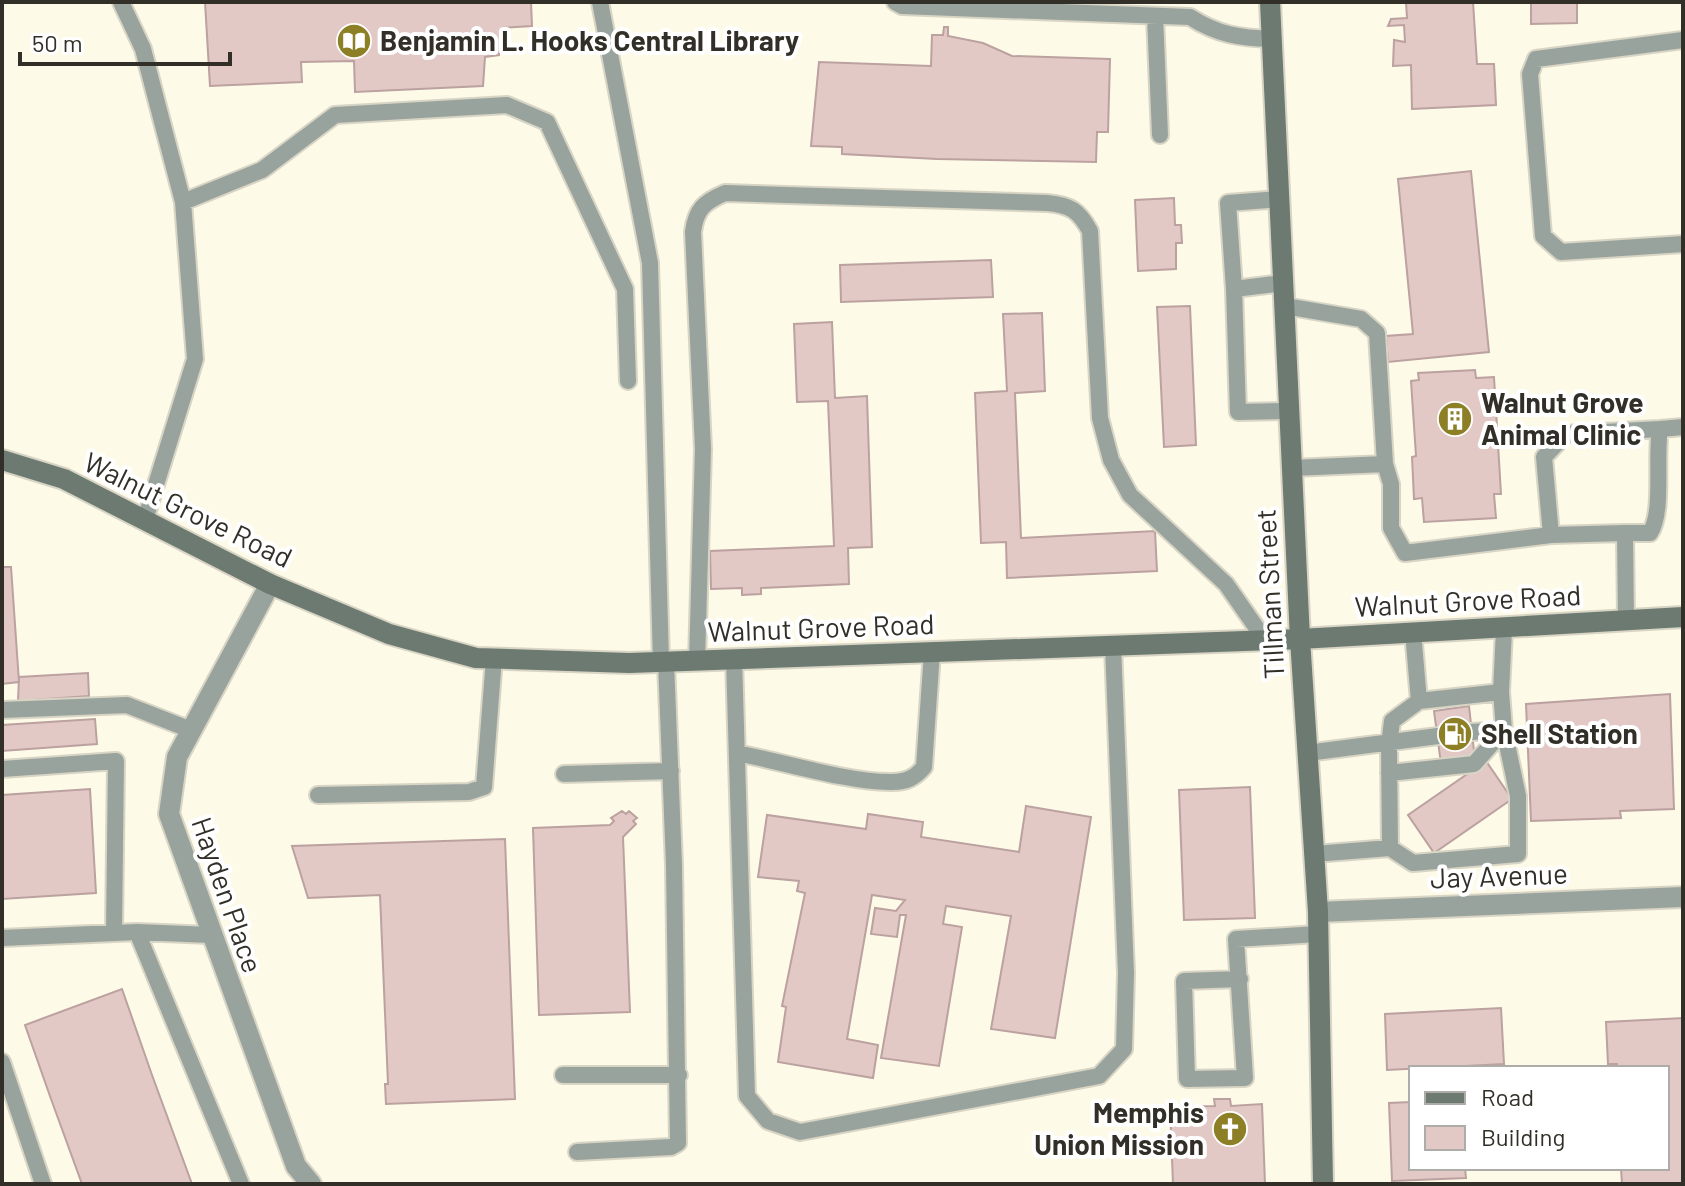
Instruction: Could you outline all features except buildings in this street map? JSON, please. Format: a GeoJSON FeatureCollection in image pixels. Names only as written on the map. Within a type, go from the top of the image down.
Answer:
{"type":"FeatureCollection","features":[{"type":"Feature","properties":{"kind":"main road","name":"Tillman Street"},"geometry":{"type":"LineString","coordinates":[[1270,2],[1300,639],[1318,912],[1323,1184]]}},
{"type":"Feature","properties":{"kind":"main road","name":"Walnut Grove Road"},"geometry":{"type":"LineString","coordinates":[[4,467],[64,479],[270,584],[389,634],[476,658],[697,661],[1300,639],[1683,617]]}},
{"type":"Feature","properties":{"kind":"street","name":"Hayden Place"},"geometry":{"type":"LineString","coordinates":[[270,584],[177,757],[169,814],[296,1166],[311,1184]]}},
{"type":"Feature","properties":{"kind":"street","name":"Jay Avenue"},"geometry":{"type":"LineString","coordinates":[[1318,912],[1683,897]]}},
{"type":"Feature","properties":{"kind":"lane"},"geometry":{"type":"LineString","coordinates":[[121,2],[143,49],[183,202],[195,359],[145,520]]}},
{"type":"Feature","properties":{"kind":"lane"},"geometry":{"type":"LineString","coordinates":[[577,1152],[671,1147],[678,1143],[671,771],[663,662],[650,263],[600,2]]}},
{"type":"Feature","properties":{"kind":"lane"},"geometry":{"type":"LineString","coordinates":[[895,2],[902,6],[1022,6],[1190,17],[1209,30],[1232,38],[1272,39]]}},
{"type":"Feature","properties":{"kind":"lane"},"geometry":{"type":"LineString","coordinates":[[1155,16],[1160,135]]}},
{"type":"Feature","properties":{"kind":"lane"},"geometry":{"type":"LineString","coordinates":[[1683,40],[1536,59],[1530,74],[1543,236],[1561,252],[1683,244]]}},
{"type":"Feature","properties":{"kind":"lane"},"geometry":{"type":"LineString","coordinates":[[183,202],[262,170],[335,115],[507,105],[547,122],[625,289],[628,381]]}},
{"type":"Feature","properties":{"kind":"lane"},"geometry":{"type":"LineString","coordinates":[[697,661],[703,449],[693,232],[695,213],[707,201],[725,193],[745,192],[1067,204],[1080,213],[1090,231],[1100,418],[1111,460],[1130,495],[1226,584],[1265,640]]}},
{"type":"Feature","properties":{"kind":"lane"},"geometry":{"type":"LineString","coordinates":[[1280,199],[1228,203],[1238,412],[1289,411]]}},
{"type":"Feature","properties":{"kind":"lane"},"geometry":{"type":"LineString","coordinates":[[1234,289],[1283,283]]}},
{"type":"Feature","properties":{"kind":"lane"},"geometry":{"type":"LineString","coordinates":[[1285,306],[1361,319],[1377,333],[1385,464],[1391,484],[1391,528],[1405,553],[1551,535],[1650,533],[1658,521],[1656,454],[1660,429]]}},
{"type":"Feature","properties":{"kind":"lane"},"geometry":{"type":"LineString","coordinates":[[1551,535],[1544,457],[1566,434],[1683,427]]}},
{"type":"Feature","properties":{"kind":"lane"},"geometry":{"type":"LineString","coordinates":[[1292,468],[1385,464]]}},
{"type":"Feature","properties":{"kind":"lane"},"geometry":{"type":"LineString","coordinates":[[1625,533],[1626,620]]}},
{"type":"Feature","properties":{"kind":"lane"},"geometry":{"type":"LineString","coordinates":[[1314,854],[1390,848],[1413,863],[1518,854],[1518,796],[1504,730],[1501,692],[1504,629]]}},
{"type":"Feature","properties":{"kind":"lane"},"geometry":{"type":"LineString","coordinates":[[1413,632],[1419,701]]}},
{"type":"Feature","properties":{"kind":"lane"},"geometry":{"type":"LineString","coordinates":[[734,659],[747,1096],[768,1121],[800,1132],[1099,1076],[1124,1049],[1126,973],[1113,646]]}},
{"type":"Feature","properties":{"kind":"lane"},"geometry":{"type":"LineString","coordinates":[[737,753],[865,779],[890,782],[917,776],[924,767],[932,652]]}},
{"type":"Feature","properties":{"kind":"lane"},"geometry":{"type":"LineString","coordinates":[[318,795],[469,792],[484,787],[494,658]]}},
{"type":"Feature","properties":{"kind":"lane"},"geometry":{"type":"LineString","coordinates":[[1390,848],[1389,745],[1392,721],[1419,701],[1501,692]]}},
{"type":"Feature","properties":{"kind":"lane"},"geometry":{"type":"LineString","coordinates":[[2,710],[127,705],[191,730]]}},
{"type":"Feature","properties":{"kind":"lane"},"geometry":{"type":"LineString","coordinates":[[1471,732],[1504,730]]}},
{"type":"Feature","properties":{"kind":"lane"},"geometry":{"type":"LineString","coordinates":[[1389,773],[1474,764],[1504,730]]}},
{"type":"Feature","properties":{"kind":"lane"},"geometry":{"type":"LineString","coordinates":[[1307,753],[1389,745],[1438,736]]}},
{"type":"Feature","properties":{"kind":"lane"},"geometry":{"type":"LineString","coordinates":[[2,769],[116,761],[114,933]]}},
{"type":"Feature","properties":{"kind":"lane"},"geometry":{"type":"LineString","coordinates":[[564,774],[671,771]]}},
{"type":"Feature","properties":{"kind":"lane"},"geometry":{"type":"LineString","coordinates":[[137,932],[241,1184]]}},
{"type":"Feature","properties":{"kind":"lane"},"geometry":{"type":"LineString","coordinates":[[2,938],[137,932],[211,935]]}},
{"type":"Feature","properties":{"kind":"lane"},"geometry":{"type":"LineString","coordinates":[[1240,979],[1184,981],[1187,1079],[1245,1078],[1240,979],[1236,939],[1318,934]]}},
{"type":"Feature","properties":{"kind":"lane"},"geometry":{"type":"LineString","coordinates":[[2,1062],[43,1184]]}},
{"type":"Feature","properties":{"kind":"lane"},"geometry":{"type":"LineString","coordinates":[[563,1075],[679,1075]]}},
{"type":"Feature","properties":{"kind":"place","name":"Benjamin L. Hooks Central Library"},"geometry":{"type":"Point","coordinates":[354,41]}},
{"type":"Feature","properties":{"kind":"place","name":"Walnut Grove Animal Clinic"},"geometry":{"type":"Point","coordinates":[1455,419]}},
{"type":"Feature","properties":{"kind":"place","name":"Shell Station"},"geometry":{"type":"Point","coordinates":[1455,734]}},
{"type":"Feature","properties":{"kind":"place","name":"Memphis Union Mission"},"geometry":{"type":"Point","coordinates":[1230,1129]}}]}
